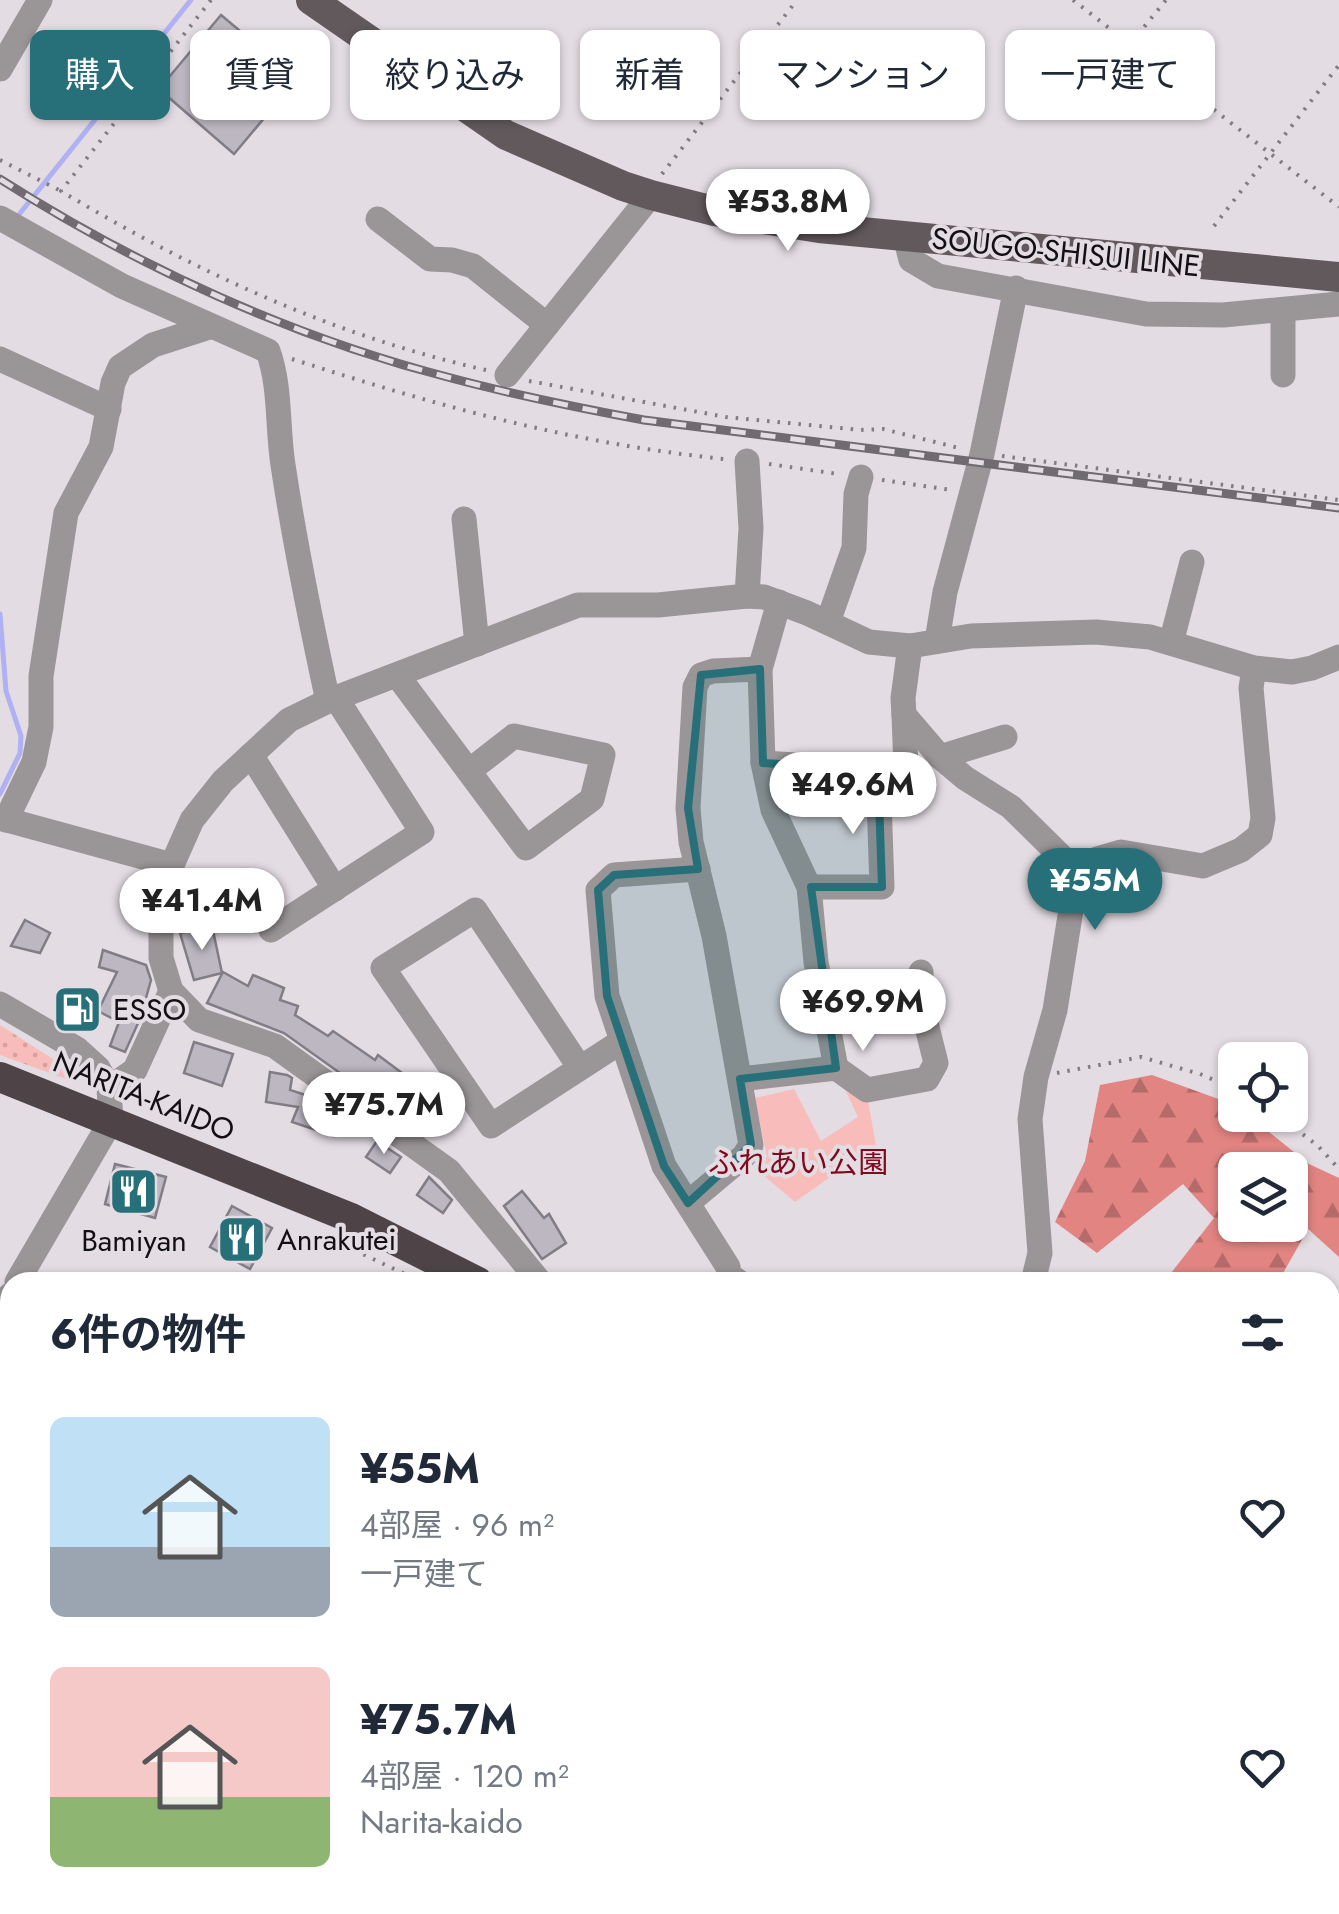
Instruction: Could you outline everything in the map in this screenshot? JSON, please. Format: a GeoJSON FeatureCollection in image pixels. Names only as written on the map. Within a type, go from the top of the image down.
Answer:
{"type":"FeatureCollection","features":[{"type":"Feature","properties":{"kind":"highway","name":"NARITA-KAIDO"},"geometry":{"type":"LineString","coordinates":[[0,1077],[351,1218],[458,1272]]}},
{"type":"Feature","properties":{"kind":"main road","name":"SOUGO-SHISUI LINE"},"geometry":{"type":"LineString","coordinates":[[312,0],[506,134],[623,186],[651,194],[776,222],[1339,277]]}},
{"type":"Feature","properties":{"kind":"street"},"geometry":{"type":"LineString","coordinates":[[0,70],[40,0]]}},
{"type":"Feature","properties":{"kind":"street"},"geometry":{"type":"LineString","coordinates":[[507,376],[651,194]]}},
{"type":"Feature","properties":{"kind":"street"},"geometry":{"type":"LineString","coordinates":[[378,219],[430,259],[473,266],[548,325]]}},
{"type":"Feature","properties":{"kind":"street"},"geometry":{"type":"LineString","coordinates":[[7,222],[122,286],[268,351],[276,373],[280,445],[296,548],[332,700],[422,832],[271,930]]}},
{"type":"Feature","properties":{"kind":"street"},"geometry":{"type":"LineString","coordinates":[[905,236],[911,260],[938,276],[1016,288],[1075,304],[1146,314],[1222,315],[1339,304]]}},
{"type":"Feature","properties":{"kind":"street"},"geometry":{"type":"LineString","coordinates":[[936,641],[976,464],[982,454],[1016,288]]}},
{"type":"Feature","properties":{"kind":"street"},"geometry":{"type":"LineString","coordinates":[[1282,310],[1283,375]]}},
{"type":"Feature","properties":{"kind":"street"},"geometry":{"type":"LineString","coordinates":[[172,865],[3,819],[34,762],[41,727],[41,676],[57,556],[66,513],[100,447],[113,382],[120,367],[153,345],[209,327]]}},
{"type":"Feature","properties":{"kind":"street"},"geometry":{"type":"LineString","coordinates":[[0,359],[109,409]]}},
{"type":"Feature","properties":{"kind":"street"},"geometry":{"type":"LineString","coordinates":[[746,596],[751,528],[747,461]]}},
{"type":"Feature","properties":{"kind":"street"},"geometry":{"type":"LineString","coordinates":[[828,622],[854,548],[856,494],[861,477]]}},
{"type":"Feature","properties":{"kind":"street"},"geometry":{"type":"LineString","coordinates":[[464,519],[476,644]]}},
{"type":"Feature","properties":{"kind":"street"},"geometry":{"type":"LineString","coordinates":[[1170,643],[1192,562]]}},
{"type":"Feature","properties":{"kind":"street"},"geometry":{"type":"LineString","coordinates":[[532,1272],[449,1171],[275,1046],[200,1020],[171,991],[161,958],[161,932],[172,865],[192,820],[223,780],[289,720],[578,605],[658,605],[764,596],[869,642],[910,646],[936,641],[1096,632],[1150,637],[1254,668],[1292,672],[1339,657]]}},
{"type":"Feature","properties":{"kind":"street"},"geometry":{"type":"LineString","coordinates":[[779,602],[760,669],[763,764],[772,810],[809,886],[816,962],[836,1068]]}},
{"type":"Feature","properties":{"kind":"street"},"geometry":{"type":"LineString","coordinates":[[763,764],[906,768],[903,698],[910,646]]}},
{"type":"Feature","properties":{"kind":"street"},"geometry":{"type":"LineString","coordinates":[[1035,1272],[1040,1253],[1030,1119],[1036,1078],[1055,1010],[1076,872],[1097,859],[1121,852],[1203,866],[1241,850],[1260,834],[1264,818],[1251,688],[1254,668]]}},
{"type":"Feature","properties":{"kind":"street"},"geometry":{"type":"LineString","coordinates":[[688,1203],[744,1156],[751,1145],[688,808],[695,687],[701,675],[713,671],[760,669]]}},
{"type":"Feature","properties":{"kind":"street"},"geometry":{"type":"LineString","coordinates":[[397,675],[526,848],[592,799],[603,755],[514,736],[469,771]]}},
{"type":"Feature","properties":{"kind":"street"},"geometry":{"type":"LineString","coordinates":[[904,716],[964,778],[1010,808],[1076,872]]}},
{"type":"Feature","properties":{"kind":"street"},"geometry":{"type":"LineString","coordinates":[[940,756],[1005,737]]}},
{"type":"Feature","properties":{"kind":"street"},"geometry":{"type":"LineString","coordinates":[[250,755],[334,889]]}},
{"type":"Feature","properties":{"kind":"street"},"geometry":{"type":"LineString","coordinates":[[809,886],[882,888],[878,770]]}},
{"type":"Feature","properties":{"kind":"street"},"geometry":{"type":"LineString","coordinates":[[698,870],[614,875],[598,890],[607,996],[664,1166],[729,1272]]}},
{"type":"Feature","properties":{"kind":"street"},"geometry":{"type":"LineString","coordinates":[[580,1068],[475,910],[383,968],[491,1126],[580,1068],[622,1040]]}},
{"type":"Feature","properties":{"kind":"street"},"geometry":{"type":"LineString","coordinates":[[740,1079],[836,1068],[867,1090],[927,1079],[936,1063],[922,1003],[921,972]]}},
{"type":"Feature","properties":{"kind":"street"},"geometry":{"type":"LineString","coordinates":[[108,1088],[135,1070],[171,991]]}},
{"type":"Feature","properties":{"kind":"street"},"geometry":{"type":"LineString","coordinates":[[0,1004],[77,1048],[98,1068],[108,1088],[111,1121],[23,1272]]}},
{"type":"Feature","properties":{"kind":"path"},"geometry":{"type":"LineString","coordinates":[[58,190],[211,0]]}},
{"type":"Feature","properties":{"kind":"path"},"geometry":{"type":"LineString","coordinates":[[651,194],[664,171],[797,0]]}},
{"type":"Feature","properties":{"kind":"path"},"geometry":{"type":"LineString","coordinates":[[1074,0],[1112,30]]}},
{"type":"Feature","properties":{"kind":"path"},"geometry":{"type":"LineString","coordinates":[[1141,30],[1166,0]]}},
{"type":"Feature","properties":{"kind":"path"},"geometry":{"type":"LineString","coordinates":[[1214,226],[1339,65]]}},
{"type":"Feature","properties":{"kind":"path"},"geometry":{"type":"LineString","coordinates":[[1215,111],[1339,207]]}},
{"type":"Feature","properties":{"kind":"path"},"geometry":{"type":"LineString","coordinates":[[0,160],[143,240],[286,308],[431,358],[548,386],[726,417],[883,429],[982,454],[1339,500]]}},
{"type":"Feature","properties":{"kind":"path"},"geometry":{"type":"LineString","coordinates":[[268,351],[424,402],[576,439],[972,492]]}},
{"type":"Feature","properties":{"kind":"path"},"geometry":{"type":"LineString","coordinates":[[1036,1078],[1140,1057],[1218,1082]]}},
{"type":"Feature","properties":{"kind":"path"},"geometry":{"type":"LineString","coordinates":[[1300,1132],[1339,1169]]}},
{"type":"Feature","properties":{"kind":"path"},"geometry":{"type":"LineString","coordinates":[[335,1241],[401,1272]]}},
{"type":"Feature","properties":{"kind":"highlighted area"},"geometry":{"type":"Polygon","coordinates":[[[760,669],[763,763],[878,770],[882,887],[811,887],[836,1068],[740,1079],[751,1145],[688,1203],[664,1166],[607,996],[598,890],[614,875],[698,869],[688,808],[701,675],[760,669]]]}},
{"type":"Feature","properties":{"kind":"green space"},"geometry":{"type":"Polygon","coordinates":[[[0,1025],[67,1068],[70,1073],[66,1079],[0,1055],[0,1025]]]}},
{"type":"Feature","properties":{"kind":"green space"},"geometry":{"type":"Polygon","coordinates":[[[1152,1075],[1218,1099],[1218,1132],[1269,1132],[1294,1152],[1218,1152],[1218,1242],[1301,1242],[1284,1272],[1172,1272],[1214,1218],[1183,1184],[1097,1253],[1055,1222],[1085,1161],[1100,1085],[1152,1075]]]}},
{"type":"Feature","properties":{"kind":"green space","name":"ふれあい公園"},"geometry":{"type":"Polygon","coordinates":[[[844,1087],[868,1101],[876,1145],[795,1202],[756,1169],[767,1157],[755,1098],[794,1089],[821,1141],[858,1117],[844,1087]]]}},
{"type":"Feature","properties":{"kind":"green space"},"geometry":{"type":"Polygon","coordinates":[[[1308,1163],[1339,1178],[1339,1257],[1308,1229],[1308,1163]]]}},
{"type":"Feature","properties":{"kind":"building"},"geometry":{"type":"Polygon","coordinates":[[[221,15],[239,30],[208,30],[221,15]]]}},
{"type":"Feature","properties":{"kind":"building"},"geometry":{"type":"Polygon","coordinates":[[[190,52],[190,116],[170,99],[170,76],[190,52]]]}},
{"type":"Feature","properties":{"kind":"building"},"geometry":{"type":"Polygon","coordinates":[[[195,120],[263,120],[234,154],[195,120]]]}},
{"type":"Feature","properties":{"kind":"building"},"geometry":{"type":"Polygon","coordinates":[[[25,920],[50,933],[40,953],[11,946],[25,920]]]}},
{"type":"Feature","properties":{"kind":"building"},"geometry":{"type":"Polygon","coordinates":[[[212,926],[222,973],[194,980],[180,933],[212,926]]]}},
{"type":"Feature","properties":{"kind":"building"},"geometry":{"type":"Polygon","coordinates":[[[103,950],[146,965],[151,980],[146,998],[149,999],[125,1052],[110,1046],[119,1022],[98,1011],[117,972],[99,967],[103,950]]]}},
{"type":"Feature","properties":{"kind":"building"},"geometry":{"type":"Polygon","coordinates":[[[223,972],[248,986],[253,975],[284,988],[280,1000],[298,1006],[295,1015],[328,1036],[333,1031],[375,1060],[378,1055],[410,1079],[406,1084],[418,1094],[405,1112],[393,1103],[389,1108],[284,1033],[207,1003],[223,972]]]}},
{"type":"Feature","properties":{"kind":"building"},"geometry":{"type":"Polygon","coordinates":[[[80,988],[98,998],[81,1028],[63,1017],[80,988]]]}},
{"type":"Feature","properties":{"kind":"building"},"geometry":{"type":"Polygon","coordinates":[[[194,1042],[233,1054],[222,1086],[184,1073],[194,1042]]]}},
{"type":"Feature","properties":{"kind":"building"},"geometry":{"type":"Polygon","coordinates":[[[270,1072],[287,1075],[292,1078],[290,1090],[324,1101],[342,1114],[334,1136],[292,1122],[298,1107],[266,1102],[270,1072]]]}},
{"type":"Feature","properties":{"kind":"building"},"geometry":{"type":"Polygon","coordinates":[[[377,1141],[401,1157],[390,1173],[366,1157],[377,1141]]]}},
{"type":"Feature","properties":{"kind":"building"},"geometry":{"type":"Polygon","coordinates":[[[115,1164],[166,1177],[155,1218],[105,1204],[115,1164]]]}},
{"type":"Feature","properties":{"kind":"building"},"geometry":{"type":"Polygon","coordinates":[[[429,1177],[452,1200],[443,1213],[417,1195],[429,1177]]]}},
{"type":"Feature","properties":{"kind":"building"},"geometry":{"type":"Polygon","coordinates":[[[522,1191],[544,1218],[549,1214],[566,1243],[542,1259],[504,1206],[522,1191]]]}},
{"type":"Feature","properties":{"kind":"building"},"geometry":{"type":"Polygon","coordinates":[[[232,1206],[272,1228],[250,1269],[210,1247],[232,1206]]]}},
{"type":"Feature","properties":{"kind":"waterway"},"geometry":{"type":"LineString","coordinates":[[17,217],[191,0]]}},
{"type":"Feature","properties":{"kind":"waterway"},"geometry":{"type":"LineString","coordinates":[[0,614],[6,691],[21,736],[20,753],[0,794]]}},
{"type":"Feature","properties":{"kind":"railway"},"geometry":{"type":"LineString","coordinates":[[0,179],[106,241],[218,296],[333,342],[475,384],[644,420],[1339,508]]}},
{"type":"Feature","properties":{"kind":"place","name":"ESSO"},"geometry":{"type":"Point","coordinates":[78,1009]}},
{"type":"Feature","properties":{"kind":"place","name":"Bamiyan"},"geometry":{"type":"Point","coordinates":[134,1191]}},
{"type":"Feature","properties":{"kind":"place","name":"Anrakutei"},"geometry":{"type":"Point","coordinates":[242,1239]}}]}
